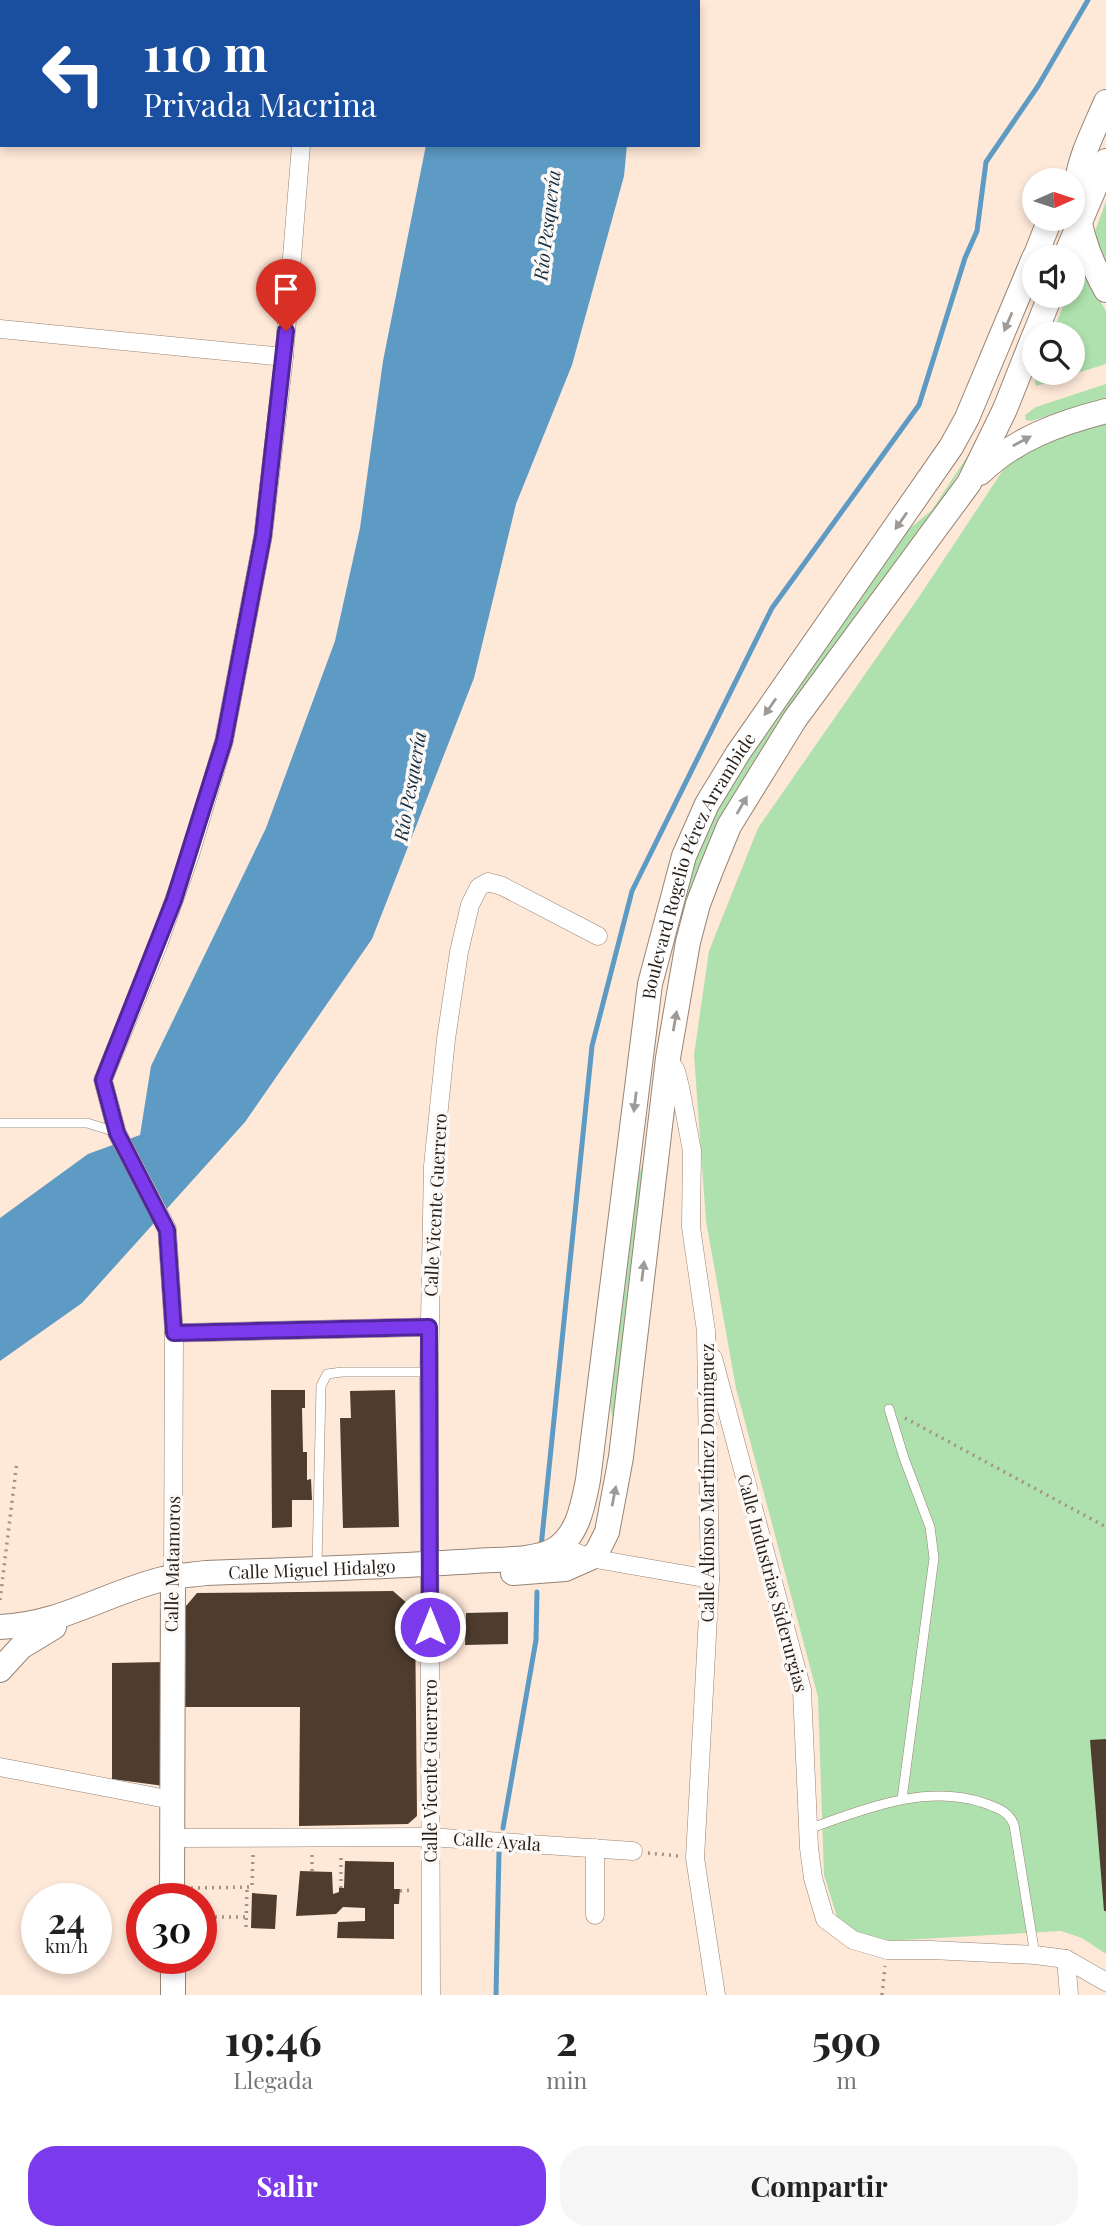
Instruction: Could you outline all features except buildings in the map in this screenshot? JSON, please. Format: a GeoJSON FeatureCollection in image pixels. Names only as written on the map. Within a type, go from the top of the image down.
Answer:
{"type":"FeatureCollection","features":[{"type":"Feature","properties":{"kind":"main road"},"geometry":{"type":"LineString","coordinates":[[1070,168],[1106,83]]}},
{"type":"Feature","properties":{"kind":"main road"},"geometry":{"type":"LineString","coordinates":[[1080,168],[1106,102]]}},
{"type":"Feature","properties":{"kind":"main road"},"geometry":{"type":"LineString","coordinates":[[1085,208],[1106,161]]}},
{"type":"Feature","properties":{"kind":"main road"},"geometry":{"type":"LineString","coordinates":[[1081,231],[1106,290]]}},
{"type":"Feature","properties":{"kind":"main road","name":"Boulevard Rogelio Pérez Arrambide"},"geometry":{"type":"LineString","coordinates":[[560,1546],[578,1521],[587,1480],[650,984],[684,856],[707,804],[738,752],[951,447],[972,408],[1022,289]]}},
{"type":"Feature","properties":{"kind":"main road","name":"Boulevard Rogelio Pérez Arrambide"},"geometry":{"type":"LineString","coordinates":[[590,1558],[597,1552],[607,1532],[620,1464],[668,1058],[688,942],[698,904],[730,826],[795,719],[969,484],[1005,410],[1022,368]]}},
{"type":"Feature","properties":{"kind":"main road"},"geometry":{"type":"LineString","coordinates":[[969,484],[993,460],[1014,445],[1048,429],[1106,411]]}},
{"type":"Feature","properties":{"kind":"main road"},"geometry":{"type":"LineString","coordinates":[[641,1053],[668,1058]]}},
{"type":"Feature","properties":{"kind":"main road"},"geometry":{"type":"LineString","coordinates":[[431,1569],[534,1557],[552,1552],[560,1546]]}},
{"type":"Feature","properties":{"kind":"main road"},"geometry":{"type":"LineString","coordinates":[[0,1627],[47,1622],[93,1603],[172,1581],[431,1569],[532,1573],[565,1569],[590,1558]]}},
{"type":"Feature","properties":{"kind":"main road"},"geometry":{"type":"LineString","coordinates":[[0,1670],[20,1647],[60,1624],[172,1581]]}},
{"type":"Feature","properties":{"kind":"main road","name":"Calle Matamoros"},"geometry":{"type":"LineString","coordinates":[[172,1581],[172,1883]]}},
{"type":"Feature","properties":{"kind":"main road"},"geometry":{"type":"LineString","coordinates":[[173,1974],[173,1995]]}},
{"type":"Feature","properties":{"kind":"street"},"geometry":{"type":"LineString","coordinates":[[117,1133],[103,1080],[158,945],[190,855],[224,741],[263,536],[284,357],[302,147]]}},
{"type":"Feature","properties":{"kind":"street"},"geometry":{"type":"LineString","coordinates":[[0,329],[284,357]]}},
{"type":"Feature","properties":{"kind":"street","name":"Calle Vicente Guerrero"},"geometry":{"type":"LineString","coordinates":[[432,1995],[429,1837],[429,1327],[433,1166],[458,952],[470,905],[483,883],[502,886],[598,936]]}},
{"type":"Feature","properties":{"kind":"street","name":"Calle Alfonso Martínez Domínguez"},"geometry":{"type":"LineString","coordinates":[[668,1058],[676,1071],[692,1151],[691,1227],[706,1331],[710,1579],[695,1858],[716,1995]]}},
{"type":"Feature","properties":{"kind":"street","name":"Calle Matamoros"},"geometry":{"type":"LineString","coordinates":[[117,1133],[167,1230],[174,1333],[172,1581]]}},
{"type":"Feature","properties":{"kind":"street"},"geometry":{"type":"LineString","coordinates":[[174,1333],[429,1327]]}},
{"type":"Feature","properties":{"kind":"street","name":"Calle Industrias Siderurgias"},"geometry":{"type":"LineString","coordinates":[[706,1331],[800,1682],[804,1704],[808,1829],[813,1878],[825,1919],[853,1940],[887,1951],[931,1950],[1066,1959],[1106,1982]]}},
{"type":"Feature","properties":{"kind":"street"},"geometry":{"type":"LineString","coordinates":[[560,1546],[590,1558],[710,1579]]}},
{"type":"Feature","properties":{"kind":"street"},"geometry":{"type":"LineString","coordinates":[[0,1767],[172,1800]]}},
{"type":"Feature","properties":{"kind":"street","name":"Calle Ayala"},"geometry":{"type":"LineString","coordinates":[[172,1838],[429,1837],[633,1851]]}},
{"type":"Feature","properties":{"kind":"street"},"geometry":{"type":"LineString","coordinates":[[595,1848],[595,1915]]}},
{"type":"Feature","properties":{"kind":"street"},"geometry":{"type":"LineString","coordinates":[[1066,1959],[1069,1995]]}},
{"type":"Feature","properties":{"kind":"lane"},"geometry":{"type":"LineString","coordinates":[[0,1123],[87,1123],[117,1133]]}},
{"type":"Feature","properties":{"kind":"lane"},"geometry":{"type":"LineString","coordinates":[[317,1573],[321,1386],[327,1374],[429,1372]]}},
{"type":"Feature","properties":{"kind":"lane"},"geometry":{"type":"LineString","coordinates":[[889,1409],[930,1527],[934,1550],[914,1726],[902,1799]]}},
{"type":"Feature","properties":{"kind":"lane"},"geometry":{"type":"LineString","coordinates":[[808,1829],[902,1799],[929,1797],[964,1799],[990,1805],[1009,1815],[1017,1840],[1035,1955]]}},
{"type":"Feature","properties":{"kind":"path"},"geometry":{"type":"LineString","coordinates":[[889,1409],[1106,1527]]}},
{"type":"Feature","properties":{"kind":"path"},"geometry":{"type":"LineString","coordinates":[[0,1600],[17,1461]]}},
{"type":"Feature","properties":{"kind":"path"},"geometry":{"type":"LineString","coordinates":[[341,1837],[341,1888]]}},
{"type":"Feature","properties":{"kind":"path"},"geometry":{"type":"LineString","coordinates":[[217,1889],[252,1887],[253,1838]]}},
{"type":"Feature","properties":{"kind":"path"},"geometry":{"type":"LineString","coordinates":[[633,1851],[695,1858]]}},
{"type":"Feature","properties":{"kind":"path"},"geometry":{"type":"LineString","coordinates":[[246,1927],[247,1887]]}},
{"type":"Feature","properties":{"kind":"path"},"geometry":{"type":"LineString","coordinates":[[217,1917],[246,1917]]}},
{"type":"Feature","properties":{"kind":"path"},"geometry":{"type":"LineString","coordinates":[[882,1995],[887,1951]]}},
{"type":"Feature","properties":{"kind":"green space"},"geometry":{"type":"Polygon","coordinates":[[[1106,201],[1106,271],[1094,234],[1106,201]]]}},
{"type":"Feature","properties":{"kind":"green space"},"geometry":{"type":"Polygon","coordinates":[[[1085,274],[1106,311],[1106,364],[1085,371],[1085,322],[1057,322],[1062,308],[1085,308],[1085,274]]]}},
{"type":"Feature","properties":{"kind":"green space"},"geometry":{"type":"Polygon","coordinates":[[[1106,384],[1106,398],[1031,421],[1026,420],[1025,415],[1036,407],[1106,384]]]}},
{"type":"Feature","properties":{"kind":"green space"},"geometry":{"type":"Polygon","coordinates":[[[1106,420],[1106,1954],[1082,1938],[1061,1931],[884,1941],[848,1932],[838,1920],[824,1875],[818,1697],[736,1388],[706,1221],[694,1055],[709,951],[758,828],[923,591],[1007,464],[1025,451],[1106,420]]]}},
{"type":"Feature","properties":{"kind":"green space"},"geometry":{"type":"Polygon","coordinates":[[[974,446],[976,447],[933,513],[752,766],[666,998],[681,919],[681,890],[705,826],[811,663],[909,529],[932,510],[974,446]]]}},
{"type":"Feature","properties":{"kind":"green space"},"geometry":{"type":"Polygon","coordinates":[[[645,1158],[615,1421],[603,1494],[613,1422],[608,1392],[634,1186],[645,1158]]]}},
{"type":"Feature","properties":{"kind":"water","name":"Río Pesquería"},"geometry":{"type":"Polygon","coordinates":[[[426,147],[627,147],[624,176],[572,365],[516,504],[474,678],[372,939],[245,1122],[82,1303],[0,1361],[0,1218],[88,1154],[140,1135],[151,1066],[266,828],[335,641],[360,528],[383,361],[426,147]]]}},
{"type":"Feature","properties":{"kind":"waterway"},"geometry":{"type":"LineString","coordinates":[[541,1547],[592,1046],[632,891],[772,608],[919,405],[965,258],[977,231],[986,162],[1038,86],[1088,0]]}},
{"type":"Feature","properties":{"kind":"waterway"},"geometry":{"type":"LineString","coordinates":[[503,1828],[536,1640],[537,1592]]}},
{"type":"Feature","properties":{"kind":"waterway"},"geometry":{"type":"LineString","coordinates":[[496,1995],[499,1851]]}},
{"type":"Feature","properties":{"kind":"route"},"geometry":{"type":"LineString","coordinates":[[286,331],[263,536],[224,741],[190,855],[158,945],[105,1073],[104,1089],[117,1133],[167,1230],[174,1333],[429,1327],[430,1627]]}}]}
